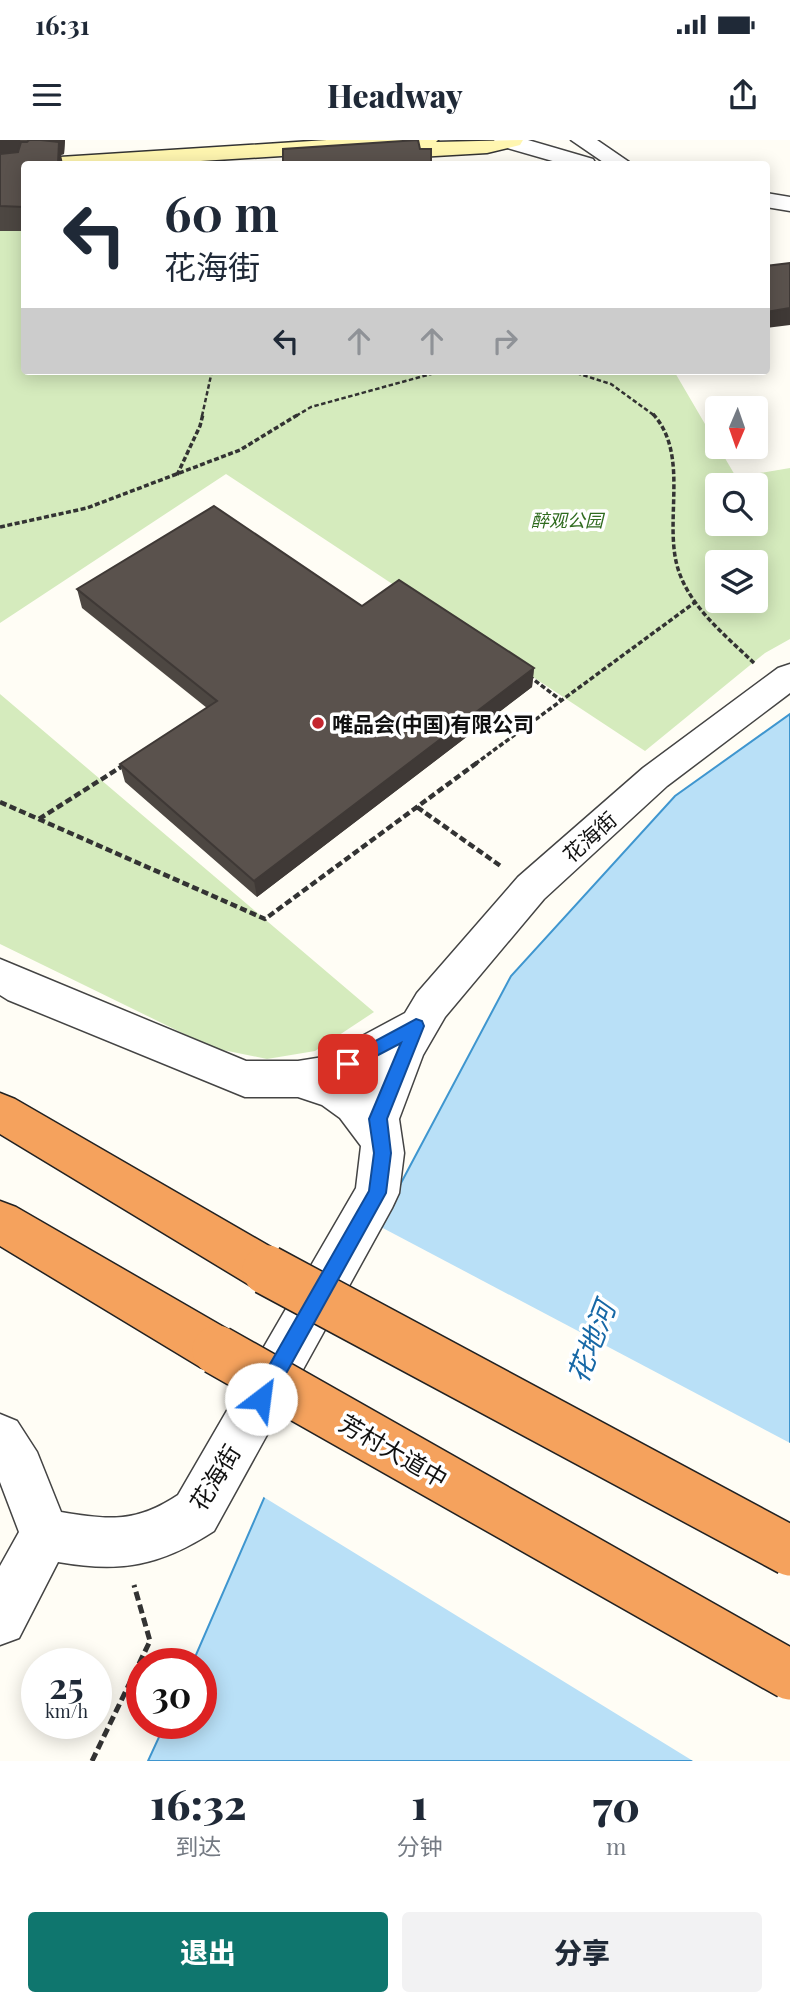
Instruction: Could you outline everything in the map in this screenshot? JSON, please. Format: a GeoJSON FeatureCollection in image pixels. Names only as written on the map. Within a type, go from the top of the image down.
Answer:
{"type":"FeatureCollection","features":[{"type":"Feature","properties":{"kind":"highway"},"geometry":{"type":"LineString","coordinates":[[0,1112],[267,1270],[790,1551]]}},
{"type":"Feature","properties":{"kind":"highway","name":"芳村大道中"},"geometry":{"type":"LineString","coordinates":[[0,1223],[217,1350],[790,1675]]}},
{"type":"Feature","properties":{"kind":"main road"},"geometry":{"type":"LineString","coordinates":[[102,161],[428,140]]}},
{"type":"Feature","properties":{"kind":"main road"},"geometry":{"type":"LineString","coordinates":[[238,161],[508,141]]}},
{"type":"Feature","properties":{"kind":"street"},"geometry":{"type":"LineString","coordinates":[[582,140],[616,161]]}},
{"type":"Feature","properties":{"kind":"street"},"geometry":{"type":"LineString","coordinates":[[508,141],[575,161]]}},
{"type":"Feature","properties":{"kind":"street"},"geometry":{"type":"LineString","coordinates":[[770,201],[790,204]]}},
{"type":"Feature","properties":{"kind":"street","name":"花海街"},"geometry":{"type":"LineString","coordinates":[[45,1534],[82,1541],[122,1542],[162,1534],[196,1513],[377,1193],[383,1153],[378,1119],[416,1026],[531,888],[655,777],[783,681]]}},
{"type":"Feature","properties":{"kind":"street","name":"花海街"},"geometry":{"type":"LineString","coordinates":[[0,976],[22,988],[245,1079],[298,1079],[329,1074],[416,1026]]}},
{"type":"Feature","properties":{"kind":"street"},"geometry":{"type":"LineString","coordinates":[[298,1079],[329,1086],[347,1098],[363,1112],[379,1137]]}},
{"type":"Feature","properties":{"kind":"street"},"geometry":{"type":"LineString","coordinates":[[0,1438],[20,1469],[45,1534],[0,1619]]}},
{"type":"Feature","properties":{"kind":"path"},"geometry":{"type":"LineString","coordinates":[[177,475],[200,426],[211,375]]}},
{"type":"Feature","properties":{"kind":"path"},"geometry":{"type":"LineString","coordinates":[[0,527],[87,508],[240,450],[311,407],[427,375]]}},
{"type":"Feature","properties":{"kind":"path"},"geometry":{"type":"LineString","coordinates":[[591,375],[625,391],[663,426],[670,446],[675,558],[695,603],[783,681]]}},
{"type":"Feature","properties":{"kind":"path"},"geometry":{"type":"LineString","coordinates":[[0,802],[265,919],[695,603]]}},
{"type":"Feature","properties":{"kind":"path"},"geometry":{"type":"LineString","coordinates":[[528,676],[562,701]]}},
{"type":"Feature","properties":{"kind":"path"},"geometry":{"type":"LineString","coordinates":[[39,819],[131,760]]}},
{"type":"Feature","properties":{"kind":"path"},"geometry":{"type":"LineString","coordinates":[[417,807],[531,888]]}},
{"type":"Feature","properties":{"kind":"path"},"geometry":{"type":"LineString","coordinates":[[92,1761],[150,1641],[122,1542]]}},
{"type":"Feature","properties":{"kind":"green space","name":"醉观公园"},"geometry":{"type":"Polygon","coordinates":[[[21,186],[21,375],[676,375],[705,424],[705,459],[725,459],[734,473],[705,473],[705,536],[768,536],[768,473],[760,473],[790,468],[790,639],[765,653],[645,751],[226,474],[0,623],[0,188],[21,186]]]}},
{"type":"Feature","properties":{"kind":"green space"},"geometry":{"type":"Polygon","coordinates":[[[0,694],[374,1012],[315,1051],[267,1059],[213,1048],[0,944],[0,694]]]}},
{"type":"Feature","properties":{"kind":"water","name":"花地河"},"geometry":{"type":"Polygon","coordinates":[[[790,714],[790,1480],[708,1761],[148,1761],[158,1739],[217,1739],[217,1648],[199,1648],[401,1183],[511,976],[675,796],[790,714]]]}},
{"type":"Feature","properties":{"kind":"pier"},"geometry":{"type":"Polygon","coordinates":[[[379,1226],[790,1443],[790,1492],[712,1761],[693,1761],[262,1496],[379,1226]]]}},
{"type":"Feature","properties":{"kind":"building"},"geometry":{"type":"Polygon","coordinates":[[[418,140],[420,149],[431,149],[431,161],[283,161],[283,149],[418,140]]]}},
{"type":"Feature","properties":{"kind":"building"},"geometry":{"type":"Polygon","coordinates":[[[21,142],[59,142],[58,161],[21,161],[21,207],[0,206],[0,154],[18,152],[21,142]]]}},
{"type":"Feature","properties":{"kind":"building"},"geometry":{"type":"Polygon","coordinates":[[[790,263],[790,308],[770,311],[770,266],[790,263]]]}},
{"type":"Feature","properties":{"kind":"building"},"geometry":{"type":"Polygon","coordinates":[[[214,506],[362,606],[399,580],[534,668],[254,881],[120,764],[217,701],[77,589],[214,506]]]}},
{"type":"Feature","properties":{"kind":"place","name":"唯品会(中国)有限公司"},"geometry":{"type":"Point","coordinates":[318,723]}},
{"type":"Feature","properties":{"kind":"route"},"geometry":{"type":"LineString","coordinates":[[261,1399],[377,1193],[383,1153],[378,1119],[416,1026],[348,1064]]}}]}
